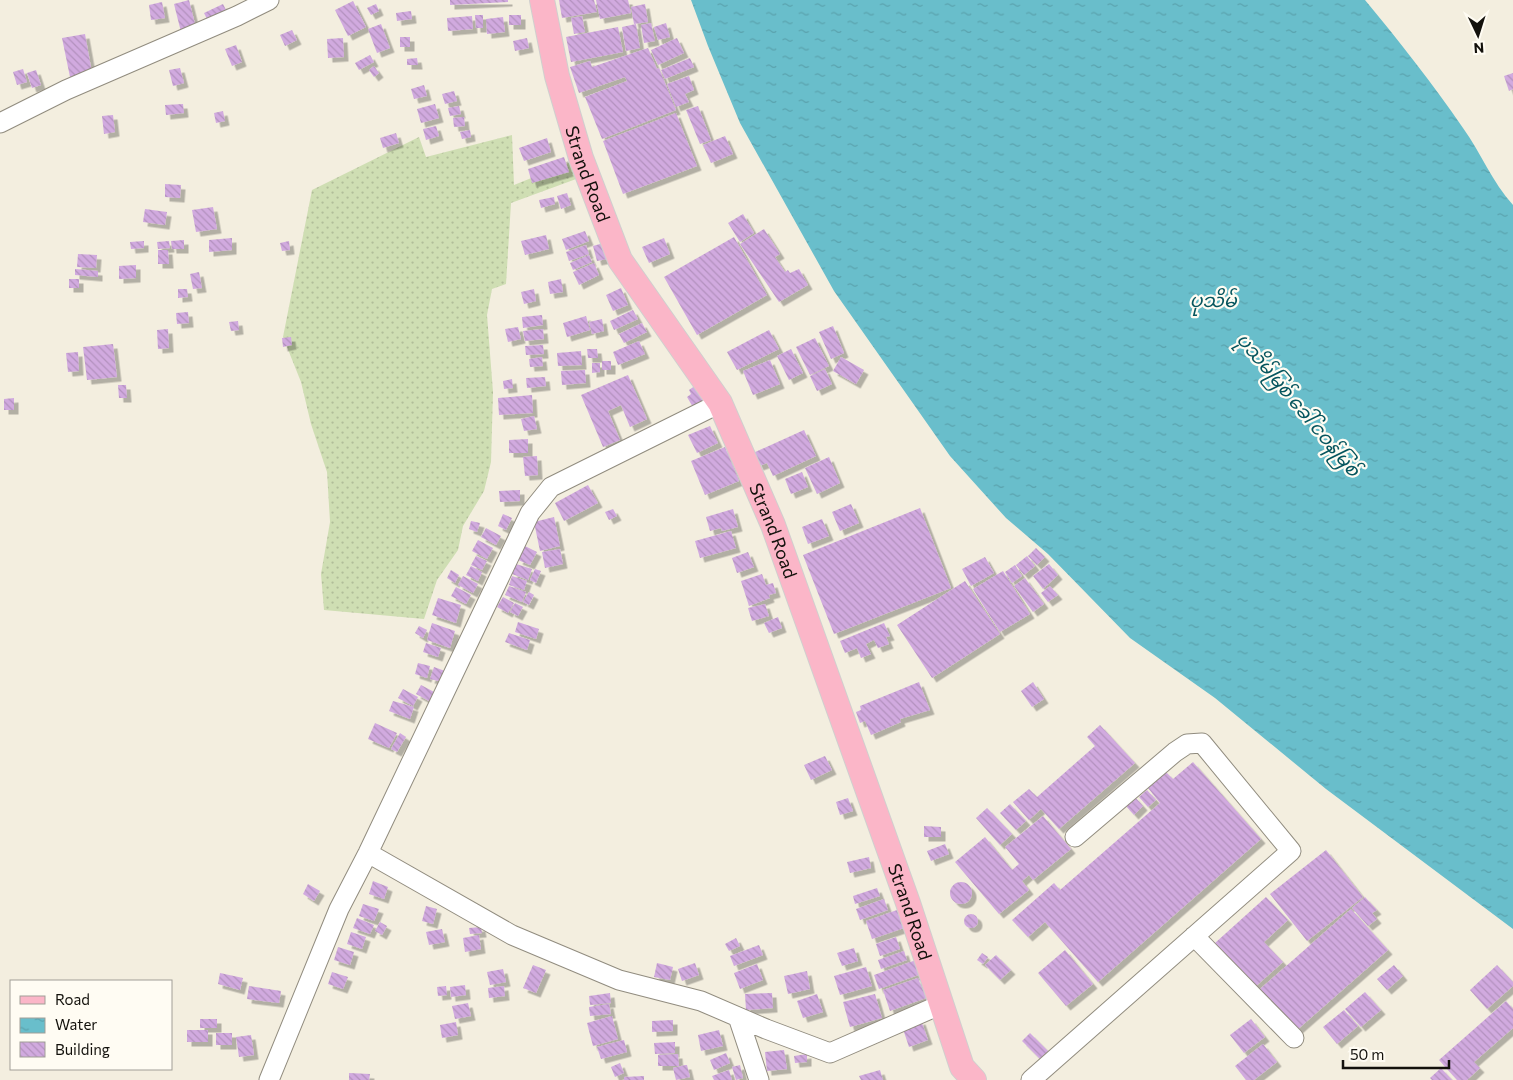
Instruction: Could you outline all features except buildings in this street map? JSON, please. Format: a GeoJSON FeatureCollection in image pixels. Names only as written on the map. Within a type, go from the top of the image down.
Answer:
{"type":"FeatureCollection","features":[{"type":"Feature","properties":{"kind":"main road","name":"Strand Road"},"geometry":{"type":"LineString","coordinates":[[542,0],[557,76],[581,158],[620,260],[720,404],[773,525],[905,893],[962,1067],[974,1080]]}},
{"type":"Feature","properties":{"kind":"street"},"geometry":{"type":"LineString","coordinates":[[0,123],[66,90],[237,16],[269,0]]}},
{"type":"Feature","properties":{"kind":"street"},"geometry":{"type":"LineString","coordinates":[[269,1080],[339,909],[368,853],[530,513],[550,487],[720,404]]}},
{"type":"Feature","properties":{"kind":"street"},"geometry":{"type":"LineString","coordinates":[[1031,1080],[1291,851],[1202,743],[1187,744],[1175,752],[1075,837]]}},
{"type":"Feature","properties":{"kind":"street"},"geometry":{"type":"LineString","coordinates":[[368,853],[512,935],[619,980],[701,1001],[830,1053],[942,1004]]}},
{"type":"Feature","properties":{"kind":"street"},"geometry":{"type":"LineString","coordinates":[[1194,936],[1294,1038]]}},
{"type":"Feature","properties":{"kind":"street"},"geometry":{"type":"LineString","coordinates":[[738,1016],[759,1080]]}},
{"type":"Feature","properties":{"kind":"green space"},"geometry":{"type":"Polygon","coordinates":[[[512,135],[514,185],[581,158],[587,175],[511,203],[506,284],[492,289],[487,315],[493,392],[491,462],[484,491],[463,526],[458,550],[437,580],[424,619],[324,610],[321,574],[330,522],[327,472],[311,424],[301,382],[283,337],[312,190],[419,137],[426,157],[512,135]]]}},
{"type":"Feature","properties":{"kind":"water","name":"ပုသိမ်"},"geometry":{"type":"Polygon","coordinates":[[[691,0],[1365,0],[1440,95],[1499,187],[1513,205],[1513,929],[1326,789],[1215,698],[1130,638],[1048,554],[1006,518],[950,456],[834,291],[740,123],[691,0]]]}},
{"type":"Feature","properties":{"kind":"water label","name":"ပုသိမ်မြစ် ခေါ် ငဝန်မြစ်"},"geometry":{"type":"Point","coordinates":[1299,404]}}]}
